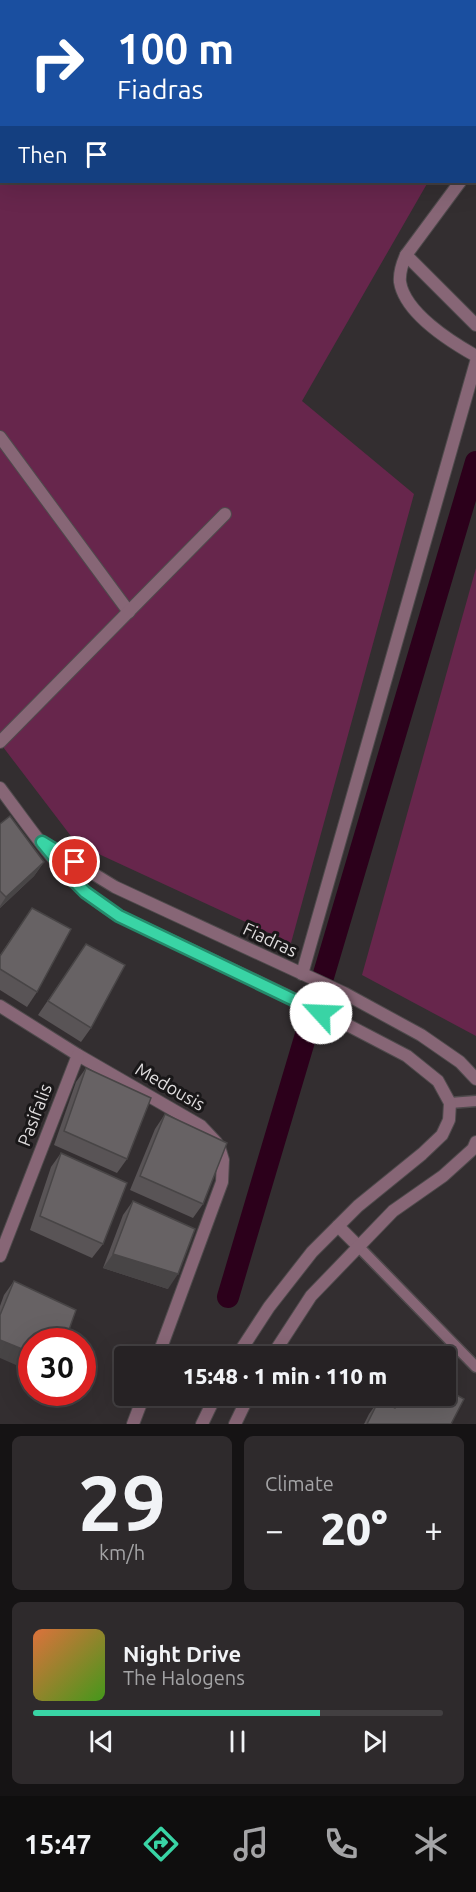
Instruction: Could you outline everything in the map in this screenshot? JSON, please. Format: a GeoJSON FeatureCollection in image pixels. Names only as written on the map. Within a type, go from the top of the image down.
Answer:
{"type":"FeatureCollection","features":[{"type":"Feature","properties":{"kind":"street"},"geometry":{"type":"LineString","coordinates":[[459,183],[406,255],[400,275],[401,285],[412,305],[434,328],[476,356]]}},
{"type":"Feature","properties":{"kind":"street"},"geometry":{"type":"LineString","coordinates":[[406,255],[476,325]]}},
{"type":"Feature","properties":{"kind":"street"},"geometry":{"type":"LineString","coordinates":[[307,977],[476,362]]}},
{"type":"Feature","properties":{"kind":"street"},"geometry":{"type":"LineString","coordinates":[[0,437],[129,612]]}},
{"type":"Feature","properties":{"kind":"street"},"geometry":{"type":"LineString","coordinates":[[0,742],[225,514]]}},
{"type":"Feature","properties":{"kind":"street"},"geometry":{"type":"LineString","coordinates":[[0,788],[74,881],[85,892],[119,916],[339,1020],[407,1056],[438,1081],[450,1103],[449,1119],[442,1135],[377,1189],[312,1252],[288,1282],[244,1346]]}},
{"type":"Feature","properties":{"kind":"street","name":"Fiadras"},"geometry":{"type":"LineString","coordinates":[[42,842],[115,887],[344,993],[421,1035],[460,1062],[476,1079]]}},
{"type":"Feature","properties":{"kind":"street","name":"Medousis"},"geometry":{"type":"LineString","coordinates":[[0,1006],[78,1055],[201,1126],[216,1142],[223,1161],[222,1182],[162,1346]]}},
{"type":"Feature","properties":{"kind":"street","name":"Pasifalis"},"geometry":{"type":"LineString","coordinates":[[0,1256],[5,1226],[78,1055]]}},
{"type":"Feature","properties":{"kind":"street"},"geometry":{"type":"LineString","coordinates":[[278,1346],[311,1296],[358,1246],[393,1211],[443,1176],[472,1149],[476,1142]]}},
{"type":"Feature","properties":{"kind":"street"},"geometry":{"type":"LineString","coordinates":[[338,1226],[358,1246]]}},
{"type":"Feature","properties":{"kind":"street"},"geometry":{"type":"LineString","coordinates":[[133,1424],[140,1406]]}},
{"type":"Feature","properties":{"kind":"street"},"geometry":{"type":"LineString","coordinates":[[202,1424],[211,1406]]}},
{"type":"Feature","properties":{"kind":"street"},"geometry":{"type":"LineString","coordinates":[[235,1424],[244,1406]]}},
{"type":"Feature","properties":{"kind":"lane"},"geometry":{"type":"LineString","coordinates":[[450,1103],[476,1101]]}},
{"type":"Feature","properties":{"kind":"lane"},"geometry":{"type":"LineString","coordinates":[[358,1246],[476,1367]]}},
{"type":"Feature","properties":{"kind":"shaded area"},"geometry":{"type":"Polygon","coordinates":[[[0,183],[427,183],[302,401],[414,494],[291,943],[77,844],[0,743],[0,183]]]}},
{"type":"Feature","properties":{"kind":"shaded area"},"geometry":{"type":"Polygon","coordinates":[[[476,568],[476,1036],[362,975],[476,568]]]}},
{"type":"Feature","properties":{"kind":"building"},"geometry":{"type":"Polygon","coordinates":[[[10,816],[44,862],[6,897],[0,891],[0,824],[10,816]]]}},
{"type":"Feature","properties":{"kind":"building"},"geometry":{"type":"Polygon","coordinates":[[[32,908],[71,929],[37,992],[0,969],[0,956],[32,908]]]}},
{"type":"Feature","properties":{"kind":"building"},"geometry":{"type":"Polygon","coordinates":[[[86,944],[125,965],[91,1028],[48,1001],[86,944]]]}},
{"type":"Feature","properties":{"kind":"building"},"geometry":{"type":"Polygon","coordinates":[[[86,1068],[151,1098],[127,1159],[64,1131],[86,1068]]]}},
{"type":"Feature","properties":{"kind":"building"},"geometry":{"type":"Polygon","coordinates":[[[165,1114],[227,1143],[203,1204],[140,1176],[165,1114]]]}},
{"type":"Feature","properties":{"kind":"building"},"geometry":{"type":"Polygon","coordinates":[[[61,1153],[127,1183],[103,1244],[40,1216],[61,1153]]]}},
{"type":"Feature","properties":{"kind":"building"},"geometry":{"type":"Polygon","coordinates":[[[133,1201],[195,1229],[178,1274],[113,1254],[133,1201]]]}},
{"type":"Feature","properties":{"kind":"building"},"geometry":{"type":"Polygon","coordinates":[[[14,1281],[76,1310],[70,1328],[18,1328],[18,1347],[0,1340],[0,1315],[14,1281]]]}},
{"type":"Feature","properties":{"kind":"building"},"geometry":{"type":"Polygon","coordinates":[[[456,1395],[464,1399],[451,1424],[367,1424],[376,1406],[395,1408],[396,1406],[456,1406],[456,1395]]]}},
{"type":"Feature","properties":{"kind":"waterway"},"geometry":{"type":"LineString","coordinates":[[228,1297],[476,462]]}},
{"type":"Feature","properties":{"kind":"route"},"geometry":{"type":"LineString","coordinates":[[75,862],[42,842],[60,866],[85,892],[119,916],[321,1013]]}}]}
